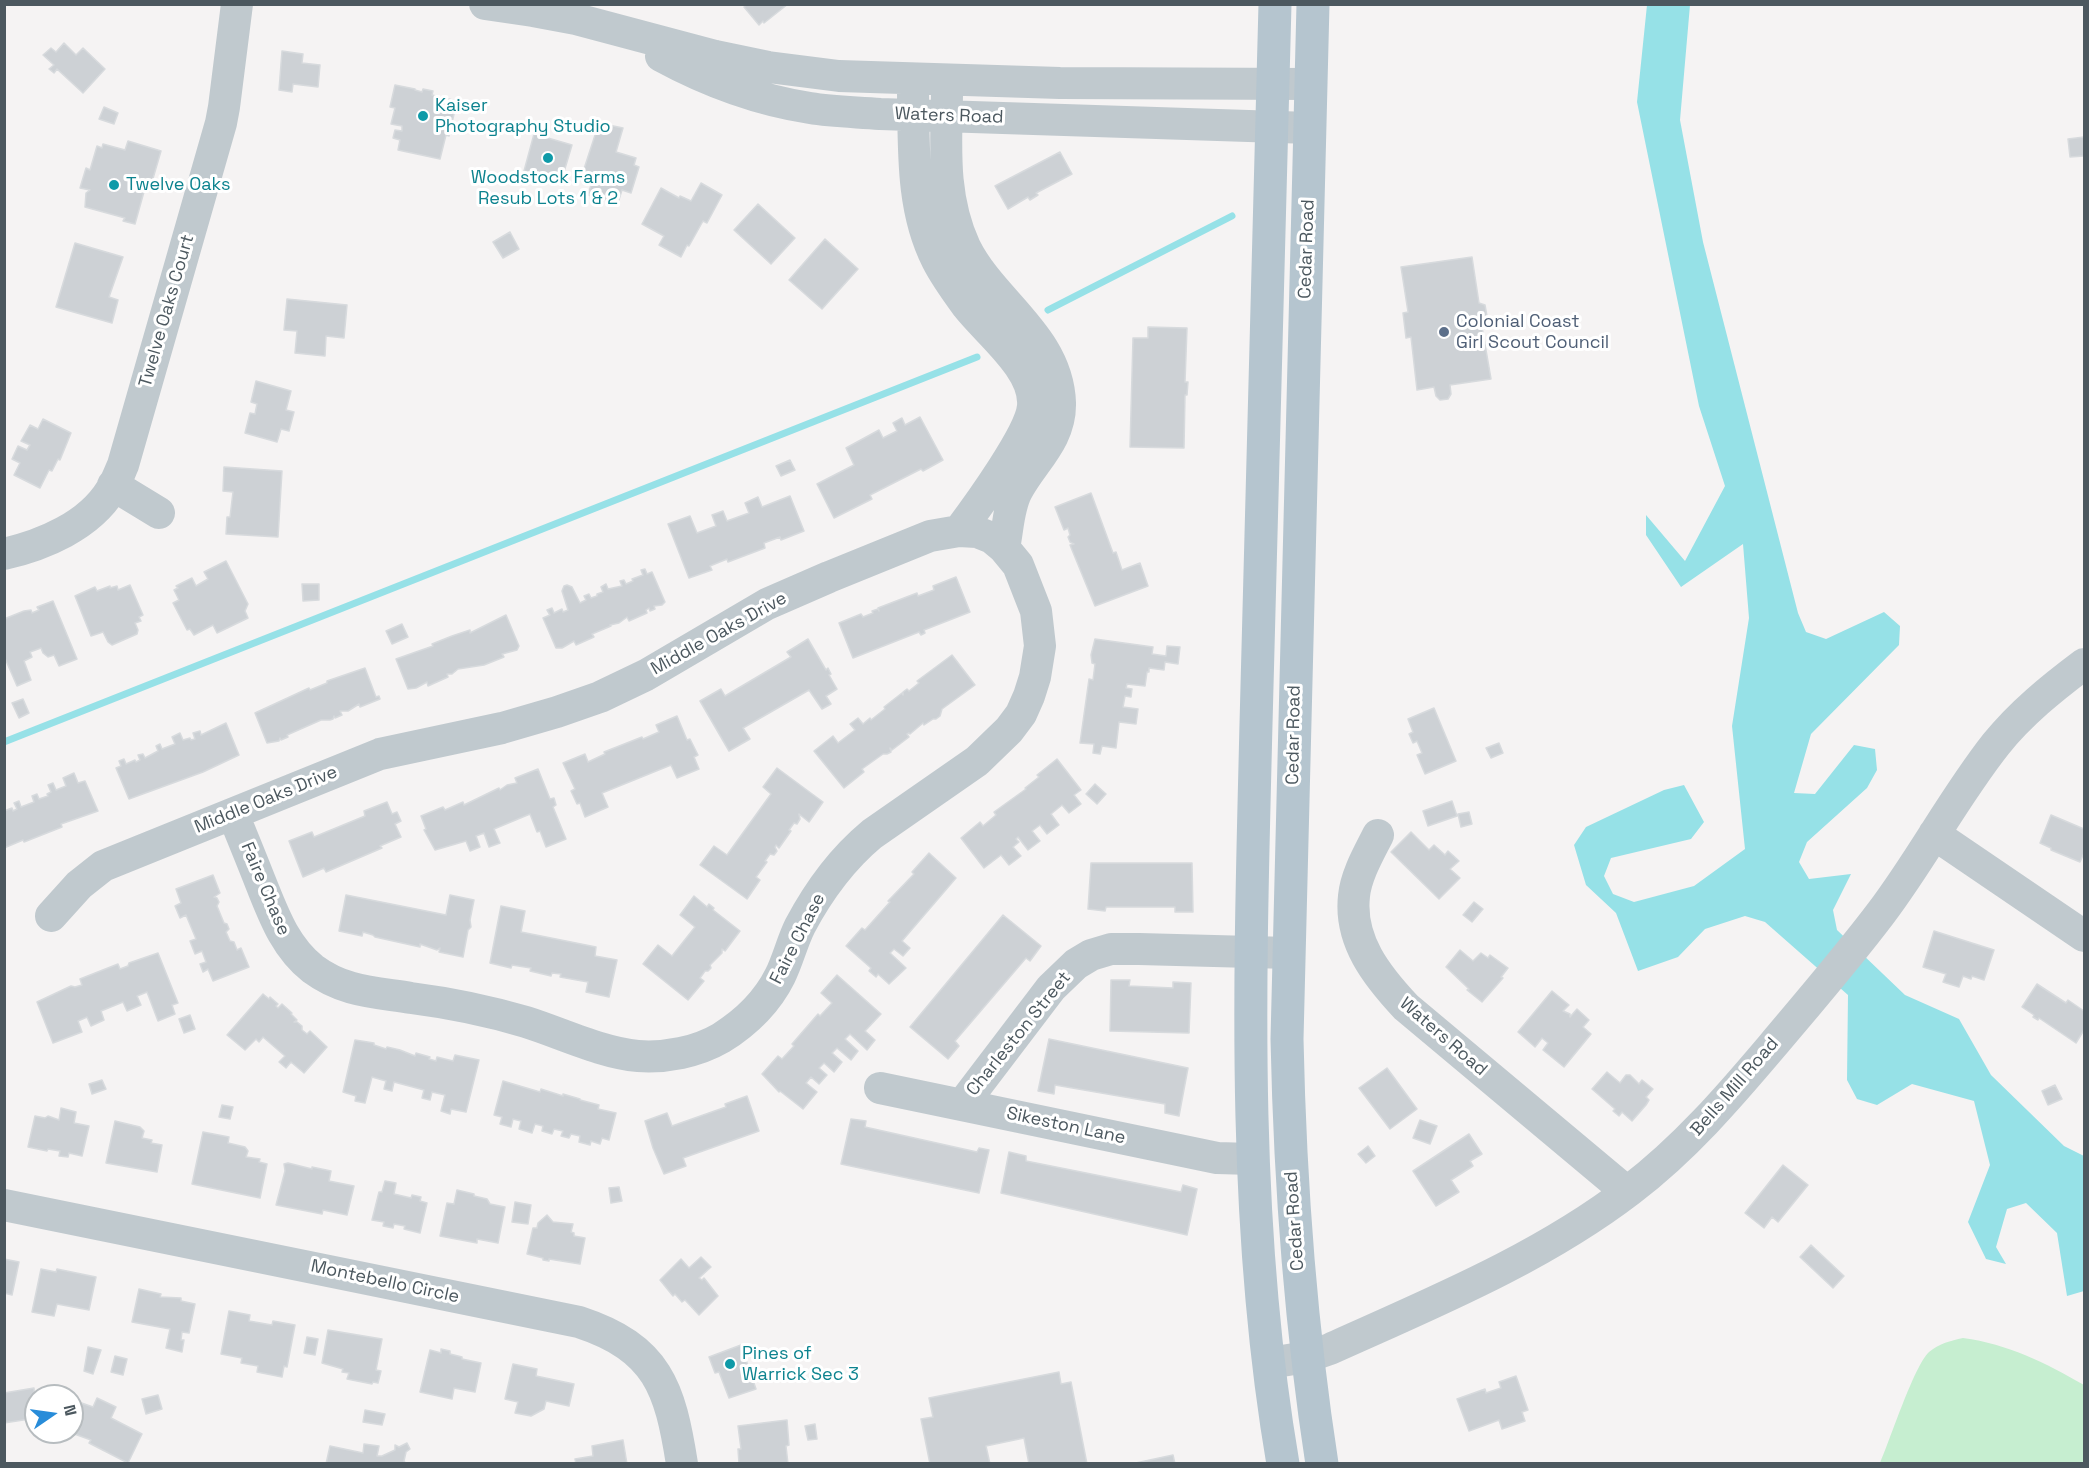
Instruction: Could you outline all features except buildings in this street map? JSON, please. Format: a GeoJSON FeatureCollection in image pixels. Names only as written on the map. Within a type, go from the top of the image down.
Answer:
{"type":"FeatureCollection","features":[{"type":"Feature","properties":{"kind":"main road","name":"Cedar Road"},"geometry":{"type":"LineString","coordinates":[[1275,4],[1250,1057],[1252,1159],[1269,1363],[1283,1464]]}},
{"type":"Feature","properties":{"kind":"main road","name":"Cedar Road"},"geometry":{"type":"LineString","coordinates":[[1313,4],[1287,1039],[1295,1239],[1307,1357],[1322,1464]]}},
{"type":"Feature","properties":{"kind":"street","name":"Twelve Oaks Court"},"geometry":{"type":"LineString","coordinates":[[4,554],[29,548],[79,524],[100,505],[123,465],[225,107],[237,4]]}},
{"type":"Feature","properties":{"kind":"street","name":"Waters Road"},"geometry":{"type":"LineString","coordinates":[[485,4],[533,10],[715,56],[768,67],[839,76],[948,81],[1311,84]]}},
{"type":"Feature","properties":{"kind":"street","name":"Waters Road"},"geometry":{"type":"LineString","coordinates":[[604,27],[697,74],[759,97],[811,108],[914,115],[1310,128]]}},
{"type":"Feature","properties":{"kind":"street"},"geometry":{"type":"LineString","coordinates":[[913,80],[914,161],[918,194],[924,223],[936,258],[967,306],[1024,373],[1033,394],[1033,408],[1023,434],[959,531]]}},
{"type":"Feature","properties":{"kind":"street"},"geometry":{"type":"LineString","coordinates":[[948,81],[946,171],[948,188],[965,246],[989,283],[1049,357],[1059,388],[1059,416],[1055,429],[1046,449],[1013,500],[1005,548]]}},
{"type":"Feature","properties":{"kind":"street"},"geometry":{"type":"LineString","coordinates":[[113,485],[159,513]]}},
{"type":"Feature","properties":{"kind":"street","name":"Faire Chase"},"geometry":{"type":"LineString","coordinates":[[233,814],[278,926],[291,948],[311,967],[331,981],[362,992],[465,1007],[523,1021],[620,1054],[664,1056],[704,1046],[721,1038],[750,1016],[762,1003],[780,976],[800,927],[819,895],[856,847],[977,761],[1009,730],[1021,714],[1035,677],[1040,646],[1036,610],[1018,565],[1005,548],[992,538],[977,532],[959,531]]}},
{"type":"Feature","properties":{"kind":"street","name":"Middle Oaks Drive"},"geometry":{"type":"LineString","coordinates":[[51,916],[79,885],[103,867],[380,754],[502,728],[600,697],[646,675],[767,603],[930,536],[959,531]]}},
{"type":"Feature","properties":{"kind":"street","name":"Bells Mill Road"},"geometry":{"type":"LineString","coordinates":[[1269,1363],[1307,1357],[1369,1331],[1517,1262],[1627,1192],[1669,1159],[1702,1127],[1862,938],[1902,884],[1996,744],[2048,691],[2085,664]]}},
{"type":"Feature","properties":{"kind":"street","name":"Waters Road"},"geometry":{"type":"LineString","coordinates":[[1378,834],[1358,879],[1354,895],[1354,918],[1359,941],[1368,961],[1406,1007],[1627,1192]]}},
{"type":"Feature","properties":{"kind":"street"},"geometry":{"type":"LineString","coordinates":[[1934,834],[2085,936]]}},
{"type":"Feature","properties":{"kind":"street","name":"Charleston Street"},"geometry":{"type":"LineString","coordinates":[[962,1105],[1051,988],[1076,964],[1091,955],[1112,949],[1289,953]]}},
{"type":"Feature","properties":{"kind":"street","name":"Sikeston Lane"},"geometry":{"type":"LineString","coordinates":[[880,1088],[1217,1158],[1252,1159]]}},
{"type":"Feature","properties":{"kind":"street","name":"Montebello Circle"},"geometry":{"type":"LineString","coordinates":[[4,1205],[579,1322],[603,1330],[628,1344],[649,1363],[663,1385],[675,1420],[682,1464]]}},
{"type":"Feature","properties":{"kind":"green space"},"geometry":{"type":"Polygon","coordinates":[[[1963,1338],[2011,1350],[2055,1369],[2084,1385],[2084,1463],[1880,1463],[1916,1372],[1923,1360],[1937,1346],[1963,1338]]]}},
{"type":"Feature","properties":{"kind":"water"},"geometry":{"type":"Polygon","coordinates":[[[1647,5],[1690,5],[1680,120],[1703,242],[1798,613],[1806,632],[1826,639],[1884,612],[1900,626],[1899,645],[1811,734],[1794,793],[1815,794],[1854,745],[1875,749],[1877,770],[1867,788],[1807,842],[1799,862],[1809,879],[1851,874],[1833,910],[1837,930],[1905,995],[1959,1019],[1991,1075],[2064,1146],[2084,1156],[2084,1291],[2067,1296],[2057,1233],[2026,1203],[2007,1209],[1996,1247],[2006,1264],[1986,1259],[1968,1222],[1990,1165],[1974,1101],[1912,1084],[1877,1105],[1857,1099],[1847,1080],[1848,995],[1765,922],[1745,916],[1705,929],[1678,957],[1638,971],[1616,913],[1586,885],[1574,845],[1586,827],[1664,790],[1684,785],[1704,822],[1691,839],[1611,858],[1604,876],[1613,894],[1634,902],[1694,886],[1745,849],[1732,726],[1749,618],[1743,544],[1681,587],[1646,535],[1646,515],[1685,561],[1725,486],[1699,406],[1637,102],[1647,5]]]}},
{"type":"Feature","properties":{"kind":"waterway"},"geometry":{"type":"LineString","coordinates":[[1048,310],[1232,216]]}},
{"type":"Feature","properties":{"kind":"waterway"},"geometry":{"type":"LineString","coordinates":[[4,742],[977,357]]}},
{"type":"Feature","properties":{"kind":"place","name":"Kaiser Photography Studio"},"geometry":{"type":"Point","coordinates":[423,116]}},
{"type":"Feature","properties":{"kind":"place","name":"Woodstock Farms Resub Lots 1 & 2"},"geometry":{"type":"Point","coordinates":[548,158]}},
{"type":"Feature","properties":{"kind":"place","name":"Twelve Oaks"},"geometry":{"type":"Point","coordinates":[114,185]}},
{"type":"Feature","properties":{"kind":"place","name":"Colonial Coast Girl Scout Council"},"geometry":{"type":"Point","coordinates":[1444,332]}},
{"type":"Feature","properties":{"kind":"place","name":"Pines of Warrick Sec 3"},"geometry":{"type":"Point","coordinates":[730,1364]}}]}
